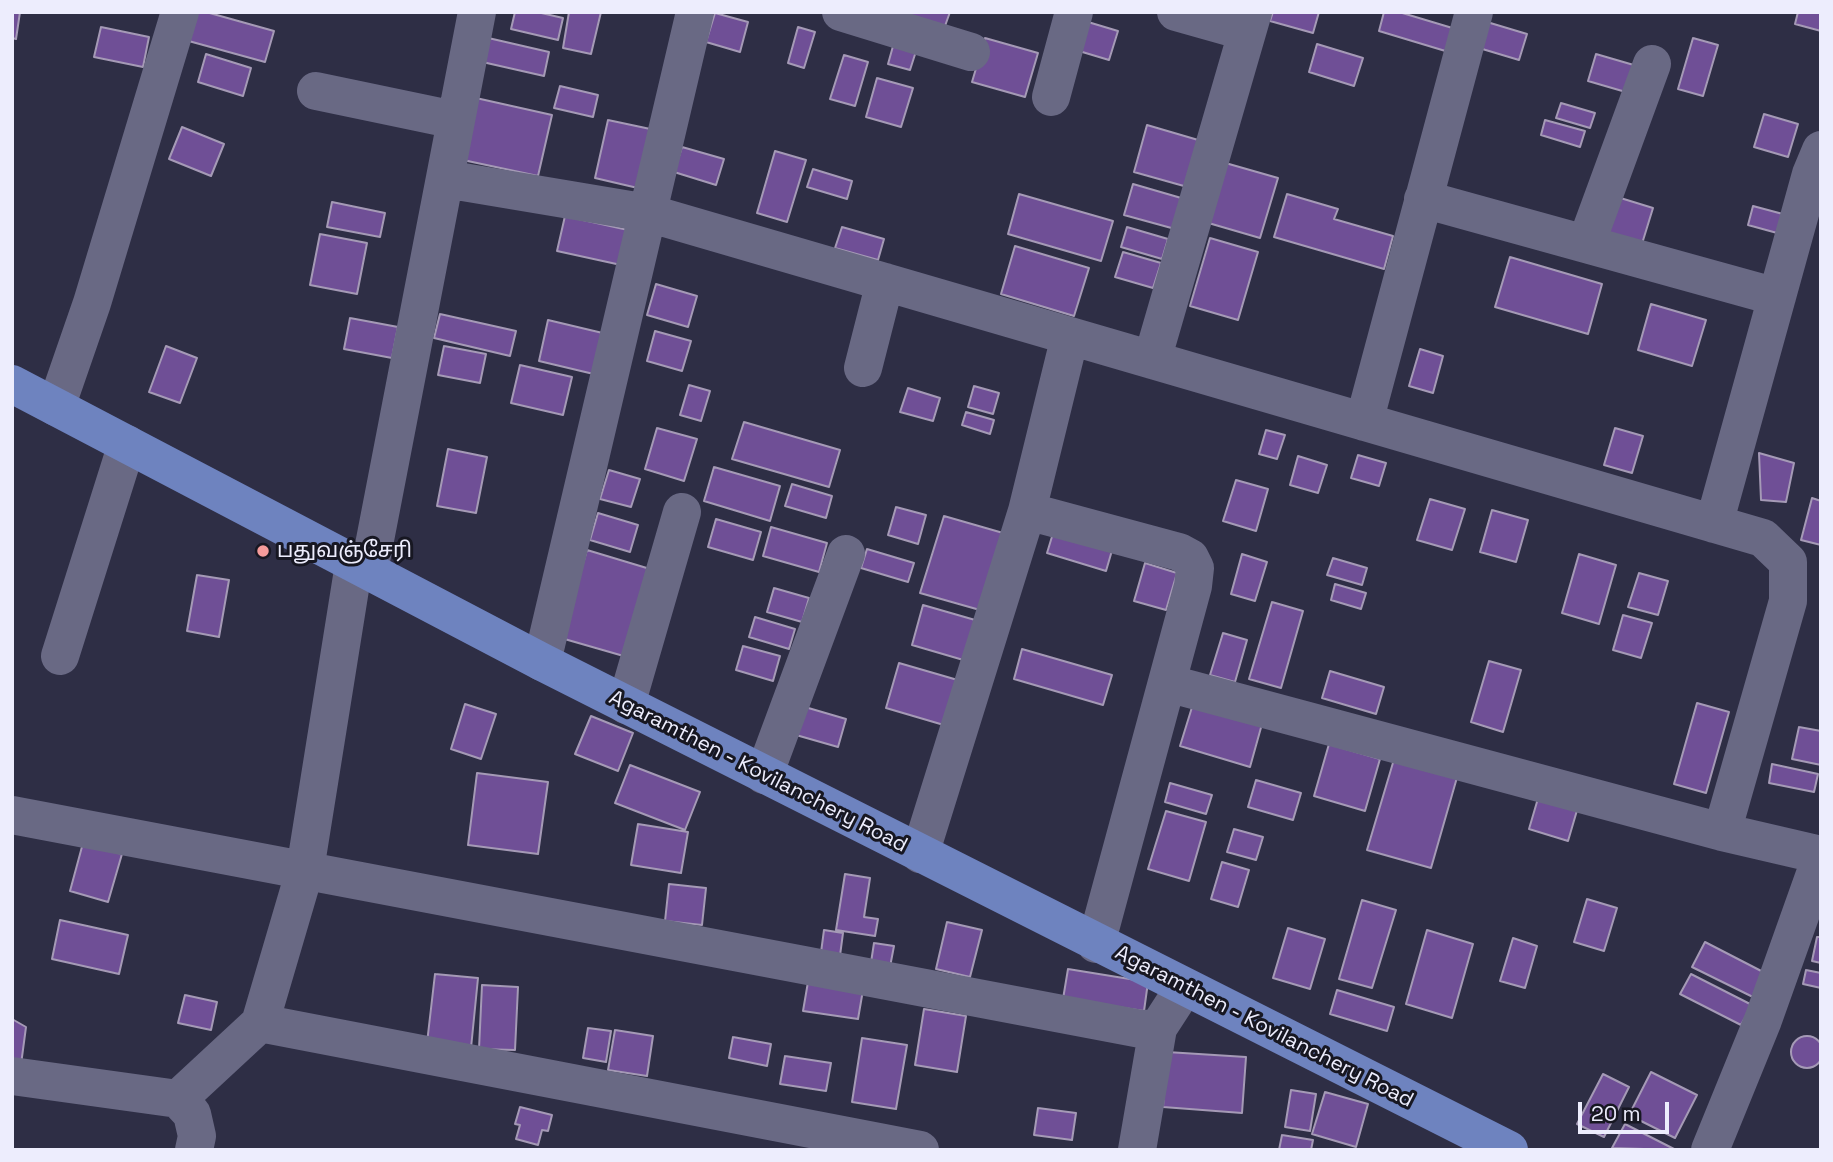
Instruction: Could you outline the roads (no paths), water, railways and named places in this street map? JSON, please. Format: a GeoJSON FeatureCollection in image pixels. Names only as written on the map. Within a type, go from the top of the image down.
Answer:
{"type":"FeatureCollection","features":[{"type":"Feature","properties":{"kind":"main road","name":"Agaramthen - Kovilanchery Road"},"geometry":{"type":"LineString","coordinates":[[12,383],[542,662],[1508,1150]]}},
{"type":"Feature","properties":{"kind":"street"},"geometry":{"type":"LineString","coordinates":[[56,407],[96,290],[180,12]]}},
{"type":"Feature","properties":{"kind":"street"},"geometry":{"type":"LineString","coordinates":[[178,1100],[199,1076],[260,1023],[305,870],[362,568],[445,179],[477,12]]}},
{"type":"Feature","properties":{"kind":"street"},"geometry":{"type":"LineString","coordinates":[[542,662],[695,12]]}},
{"type":"Feature","properties":{"kind":"street"},"geometry":{"type":"LineString","coordinates":[[841,12],[971,52]]}},
{"type":"Feature","properties":{"kind":"street"},"geometry":{"type":"LineString","coordinates":[[1051,97],[1074,12]]}},
{"type":"Feature","properties":{"kind":"street"},"geometry":{"type":"LineString","coordinates":[[1152,360],[1250,22],[1176,12]]}},
{"type":"Feature","properties":{"kind":"street"},"geometry":{"type":"LineString","coordinates":[[1364,422],[1474,12]]}},
{"type":"Feature","properties":{"kind":"street"},"geometry":{"type":"LineString","coordinates":[[1586,244],[1652,64]]}},
{"type":"Feature","properties":{"kind":"street"},"geometry":{"type":"LineString","coordinates":[[316,91],[455,120]]}},
{"type":"Feature","properties":{"kind":"street"},"geometry":{"type":"LineString","coordinates":[[1714,524],[1821,150]]}},
{"type":"Feature","properties":{"kind":"street"},"geometry":{"type":"LineString","coordinates":[[445,179],[648,213],[1762,538],[1787,562],[1788,601],[1722,832]]}},
{"type":"Feature","properties":{"kind":"street"},"geometry":{"type":"LineString","coordinates":[[1423,199],[1777,297]]}},
{"type":"Feature","properties":{"kind":"street"},"geometry":{"type":"LineString","coordinates":[[863,368],[885,282]]}},
{"type":"Feature","properties":{"kind":"street"},"geometry":{"type":"LineString","coordinates":[[920,854],[1027,512],[1070,336]]}},
{"type":"Feature","properties":{"kind":"street"},"geometry":{"type":"LineString","coordinates":[[60,656],[127,444]]}},
{"type":"Feature","properties":{"kind":"street"},"geometry":{"type":"LineString","coordinates":[[626,705],[682,512]]}},
{"type":"Feature","properties":{"kind":"street"},"geometry":{"type":"LineString","coordinates":[[1027,512],[1179,552],[1190,558],[1195,568],[1193,586],[1096,944]]}},
{"type":"Feature","properties":{"kind":"street"},"geometry":{"type":"LineString","coordinates":[[764,775],[846,554]]}},
{"type":"Feature","properties":{"kind":"street"},"geometry":{"type":"LineString","coordinates":[[1167,683],[1722,832],[1821,856],[1762,1020],[1710,1150]]}},
{"type":"Feature","properties":{"kind":"street"},"geometry":{"type":"LineString","coordinates":[[12,815],[1141,1028],[1158,1027]]}},
{"type":"Feature","properties":{"kind":"street"},"geometry":{"type":"LineString","coordinates":[[1137,1150],[1158,1027],[1184,988]]}},
{"type":"Feature","properties":{"kind":"street"},"geometry":{"type":"LineString","coordinates":[[260,1023],[920,1150]]}},
{"type":"Feature","properties":{"kind":"street"},"geometry":{"type":"LineString","coordinates":[[12,1076],[178,1100],[192,1114],[197,1136],[194,1150]]}},
{"type":"Feature","properties":{"kind":"place","name":"பதுவஞ்சேரி"},"geometry":{"type":"Point","coordinates":[263,551]}}]}
